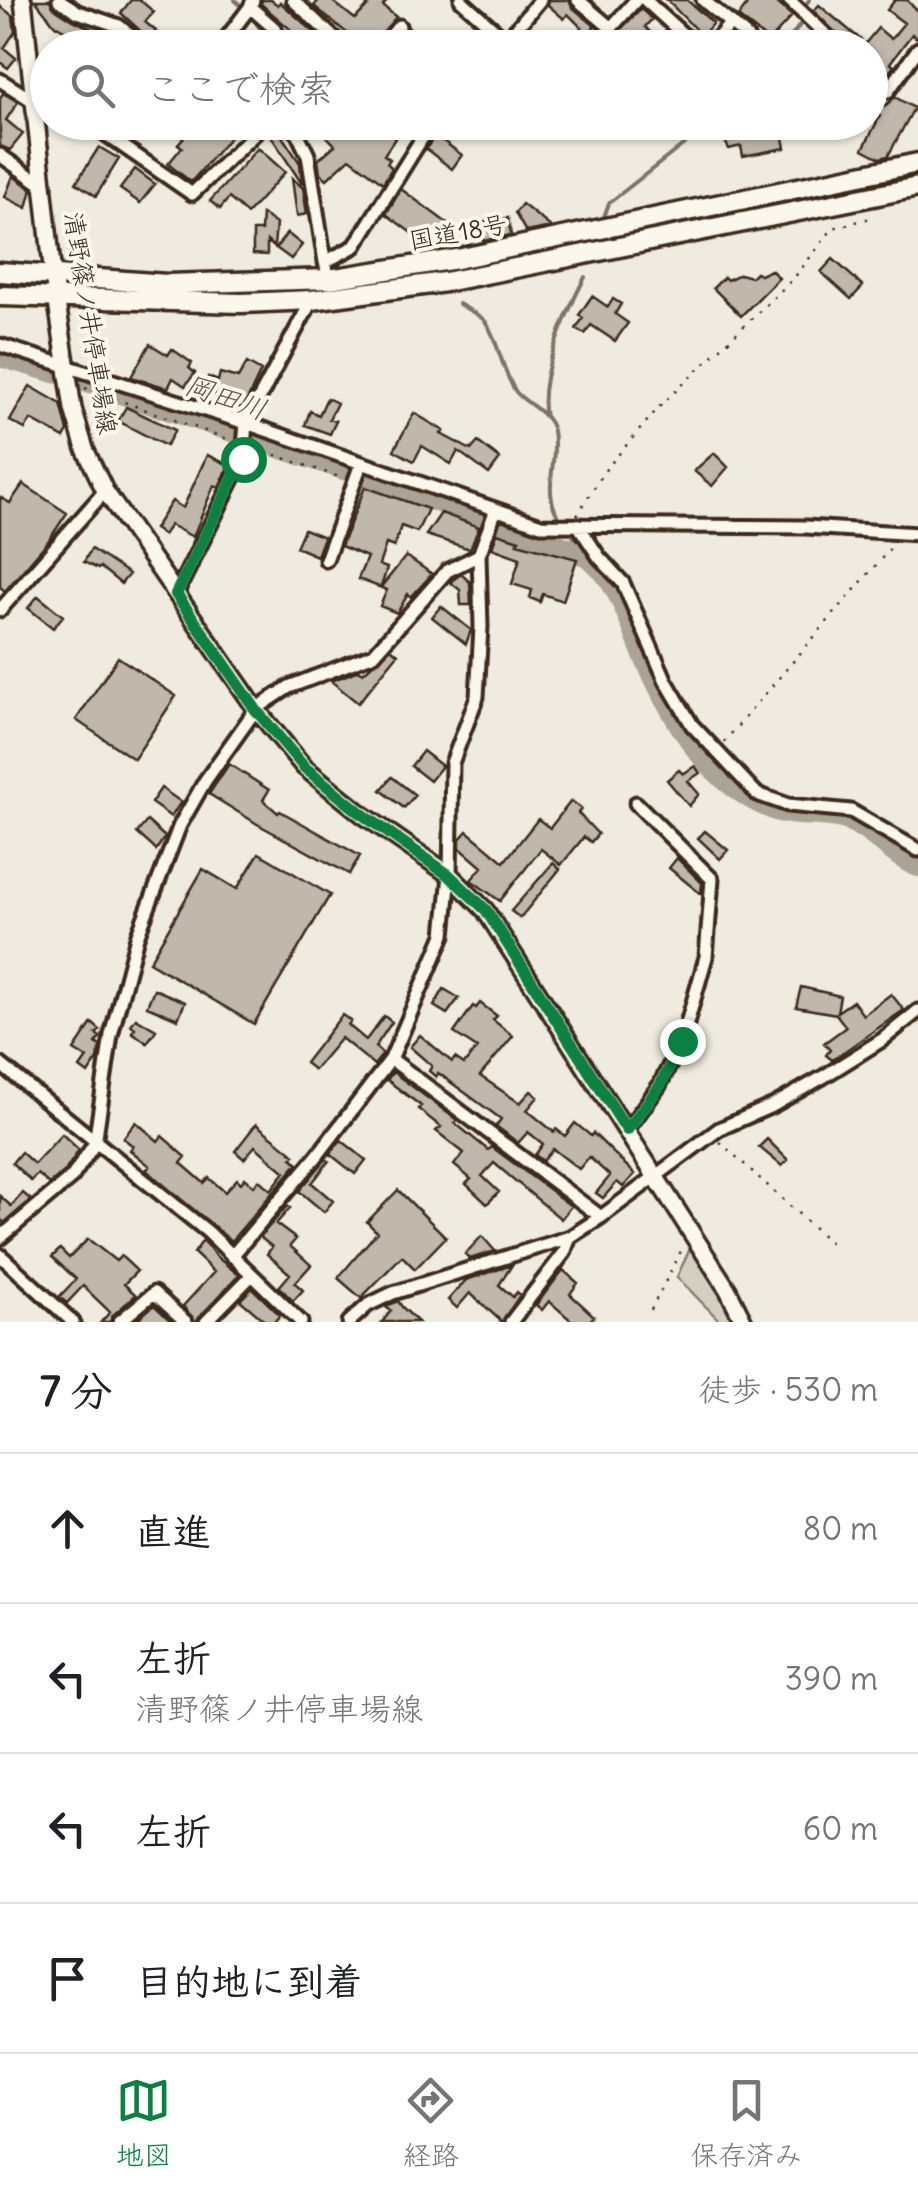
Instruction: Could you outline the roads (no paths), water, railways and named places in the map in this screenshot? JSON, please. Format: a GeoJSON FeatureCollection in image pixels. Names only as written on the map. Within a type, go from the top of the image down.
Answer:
{"type":"FeatureCollection","features":[{"type":"Feature","properties":{"kind":"highway","name":"国道18号"},"geometry":{"type":"LineString","coordinates":[[0,272],[167,284],[456,259],[918,163]]}},
{"type":"Feature","properties":{"kind":"highway","name":"国道18号"},"geometry":{"type":"LineString","coordinates":[[0,296],[242,303],[312,300],[445,282],[918,187]]}},
{"type":"Feature","properties":{"kind":"main road","name":"清野篠ノ井停車場線"},"geometry":{"type":"LineString","coordinates":[[23,0],[30,46]]}},
{"type":"Feature","properties":{"kind":"main road","name":"清野篠ノ井停車場線"},"geometry":{"type":"LineString","coordinates":[[42,140],[53,276],[74,409],[85,449],[106,491],[256,710],[304,767],[450,876],[486,910],[728,1290],[744,1322]]}},
{"type":"Feature","properties":{"kind":"street"},"geometry":{"type":"LineString","coordinates":[[59,0],[124,30]]}},
{"type":"Feature","properties":{"kind":"street"},"geometry":{"type":"LineString","coordinates":[[293,0],[326,30]]}},
{"type":"Feature","properties":{"kind":"street"},"geometry":{"type":"LineString","coordinates":[[460,0],[489,30]]}},
{"type":"Feature","properties":{"kind":"street"},"geometry":{"type":"LineString","coordinates":[[515,30],[540,0]]}},
{"type":"Feature","properties":{"kind":"street"},"geometry":{"type":"LineString","coordinates":[[578,0],[611,28],[636,0]]}},
{"type":"Feature","properties":{"kind":"street"},"geometry":{"type":"LineString","coordinates":[[645,0],[678,30]]}},
{"type":"Feature","properties":{"kind":"street"},"geometry":{"type":"LineString","coordinates":[[703,0],[738,30]]}},
{"type":"Feature","properties":{"kind":"street"},"geometry":{"type":"LineString","coordinates":[[788,0],[820,30]]}},
{"type":"Feature","properties":{"kind":"street"},"geometry":{"type":"LineString","coordinates":[[232,30],[252,3],[275,30]]}},
{"type":"Feature","properties":{"kind":"street"},"geometry":{"type":"LineString","coordinates":[[726,30],[731,24]]}},
{"type":"Feature","properties":{"kind":"street"},"geometry":{"type":"LineString","coordinates":[[396,30],[399,26]]}},
{"type":"Feature","properties":{"kind":"street"},"geometry":{"type":"LineString","coordinates":[[888,91],[918,49]]}},
{"type":"Feature","properties":{"kind":"street"},"geometry":{"type":"LineString","coordinates":[[2,85],[30,105]]}},
{"type":"Feature","properties":{"kind":"street"},"geometry":{"type":"LineString","coordinates":[[114,140],[192,194],[248,140]]}},
{"type":"Feature","properties":{"kind":"street"},"geometry":{"type":"LineString","coordinates":[[301,140],[308,155],[327,270]]}},
{"type":"Feature","properties":{"kind":"street"},"geometry":{"type":"LineString","coordinates":[[327,270],[355,246],[419,140]]}},
{"type":"Feature","properties":{"kind":"street"},"geometry":{"type":"LineString","coordinates":[[0,155],[45,187]]}},
{"type":"Feature","properties":{"kind":"street"},"geometry":{"type":"LineString","coordinates":[[176,594],[243,459],[246,435],[312,300]]}},
{"type":"Feature","properties":{"kind":"street"},"geometry":{"type":"LineString","coordinates":[[0,344],[67,364],[246,435],[361,464],[493,518],[541,526],[806,527],[918,534]]}},
{"type":"Feature","properties":{"kind":"street"},"geometry":{"type":"LineString","coordinates":[[326,560],[361,464]]}},
{"type":"Feature","properties":{"kind":"street"},"geometry":{"type":"LineString","coordinates":[[0,610],[106,491]]}},
{"type":"Feature","properties":{"kind":"street"},"geometry":{"type":"LineString","coordinates":[[232,1256],[317,1156],[391,1060],[444,935],[450,876],[452,763],[477,696],[478,555],[493,518]]}},
{"type":"Feature","properties":{"kind":"street"},"geometry":{"type":"LineString","coordinates":[[568,525],[622,583],[666,681],[692,725],[758,794],[788,805],[852,811],[918,850]]}},
{"type":"Feature","properties":{"kind":"street"},"geometry":{"type":"LineString","coordinates":[[0,1238],[72,1177],[95,1142],[111,1035],[137,937],[164,861],[206,781],[256,710],[289,687],[374,654],[447,571],[478,555]]}},
{"type":"Feature","properties":{"kind":"street"},"geometry":{"type":"LineString","coordinates":[[627,1130],[660,1086],[682,1041],[706,956],[712,879],[636,804]]}},
{"type":"Feature","properties":{"kind":"street"},"geometry":{"type":"LineString","coordinates":[[349,1322],[368,1305],[393,1293],[570,1237],[711,1134],[823,1077],[882,1040],[918,1011]]}},
{"type":"Feature","properties":{"kind":"street"},"geometry":{"type":"LineString","coordinates":[[391,1060],[601,1218]]}},
{"type":"Feature","properties":{"kind":"street"},"geometry":{"type":"LineString","coordinates":[[0,1064],[208,1232],[301,1322]]}},
{"type":"Feature","properties":{"kind":"street"},"geometry":{"type":"LineString","coordinates":[[512,1322],[564,1253],[570,1237]]}},
{"type":"Feature","properties":{"kind":"street"},"geometry":{"type":"LineString","coordinates":[[0,1256],[72,1322]]}},
{"type":"Feature","properties":{"kind":"street"},"geometry":{"type":"LineString","coordinates":[[206,1322],[250,1276]]}},
{"type":"Feature","properties":{"kind":"street"},"geometry":{"type":"LineString","coordinates":[[119,1322],[154,1293],[186,1322]]}},
{"type":"Feature","properties":{"kind":"waterway"},"geometry":{"type":"LineString","coordinates":[[235,0],[241,6]]}},
{"type":"Feature","properties":{"kind":"waterway"},"geometry":{"type":"LineString","coordinates":[[253,19],[261,30]]}},
{"type":"Feature","properties":{"kind":"waterway"},"geometry":{"type":"LineString","coordinates":[[796,30],[801,23]]}},
{"type":"Feature","properties":{"kind":"waterway"},"geometry":{"type":"LineString","coordinates":[[604,217],[609,203],[688,140]]}},
{"type":"Feature","properties":{"kind":"waterway"},"geometry":{"type":"LineString","coordinates":[[545,416],[549,364],[585,277]]}},
{"type":"Feature","properties":{"kind":"waterway"},"geometry":{"type":"LineString","coordinates":[[459,304],[485,321],[516,392],[551,424],[552,499],[561,521]]}},
{"type":"Feature","properties":{"kind":"waterway","name":"岡田川"},"geometry":{"type":"LineString","coordinates":[[0,356],[58,373]]}},
{"type":"Feature","properties":{"kind":"waterway","name":"岡田川"},"geometry":{"type":"LineString","coordinates":[[82,380],[350,471]]}},
{"type":"Feature","properties":{"kind":"waterway"},"geometry":{"type":"LineString","coordinates":[[370,477],[588,556],[617,592],[647,662],[682,728],[730,784],[773,809],[848,820],[918,866]]}},
{"type":"Feature","properties":{"kind":"waterway"},"geometry":{"type":"LineString","coordinates":[[567,528],[588,556]]}}]}
